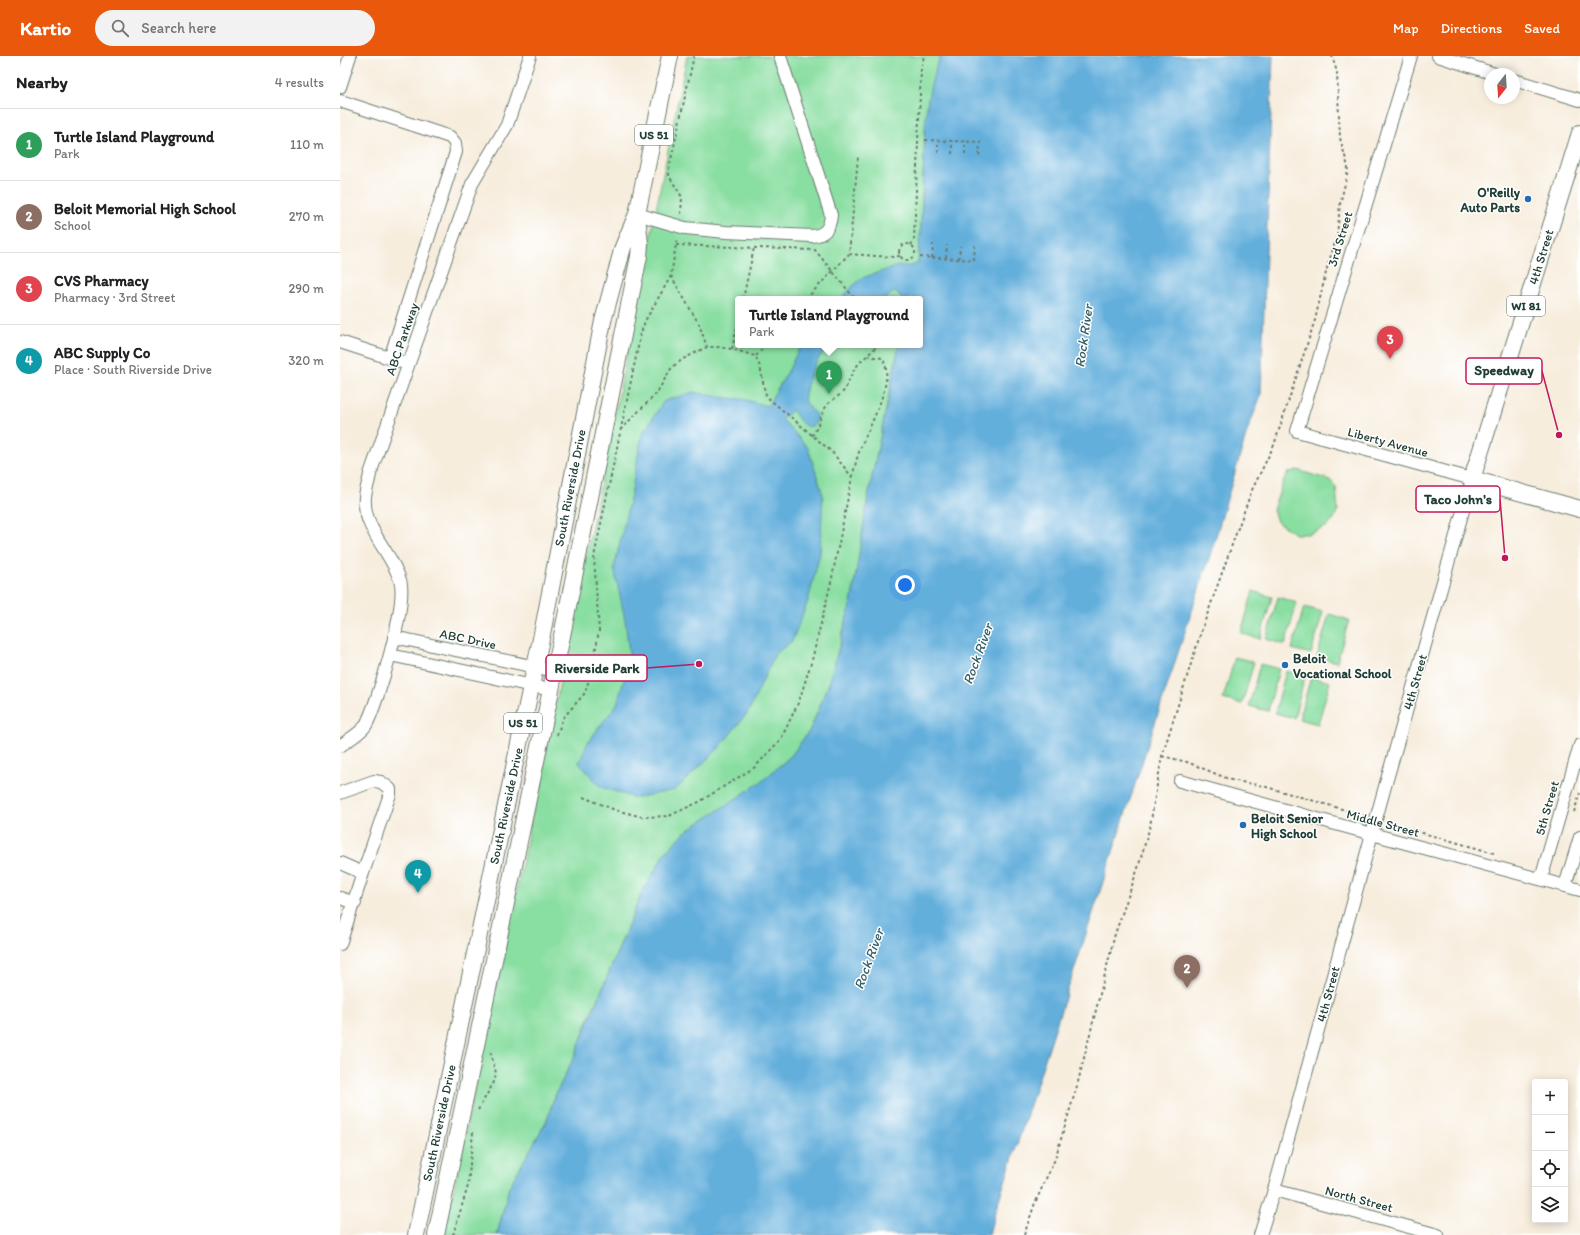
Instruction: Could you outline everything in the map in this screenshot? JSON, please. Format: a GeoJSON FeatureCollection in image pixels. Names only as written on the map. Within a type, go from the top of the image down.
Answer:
{"type":"FeatureCollection","features":[{"type":"Feature","properties":{"kind":"main road","name":"South Riverside Drive"},"geometry":{"type":"LineString","coordinates":[[416,1235],[535,667],[602,321],[623,247],[637,214],[670,56]]}},
{"type":"Feature","properties":{"kind":"main road","name":"4th Street"},"geometry":{"type":"LineString","coordinates":[[1472,479],[1580,133]]}},
{"type":"Feature","properties":{"kind":"main road","name":"South Riverside Drive"},"geometry":{"type":"LineString","coordinates":[[436,1235],[555,671],[639,256],[640,244],[637,214]]}},
{"type":"Feature","properties":{"kind":"main road"},"geometry":{"type":"LineString","coordinates":[[1472,479],[1580,509]]}},
{"type":"Feature","properties":{"kind":"street"},"geometry":{"type":"LineString","coordinates":[[340,87],[350,56]]}},
{"type":"Feature","properties":{"kind":"street","name":"ABC Parkway"},"geometry":{"type":"LineString","coordinates":[[394,637],[401,598],[401,582],[394,564],[369,524],[365,499],[370,474],[472,184],[507,125],[530,56]]}},
{"type":"Feature","properties":{"kind":"street"},"geometry":{"type":"LineString","coordinates":[[637,214],[680,226],[726,232],[812,236],[824,232],[828,227],[831,215],[780,56]]}},
{"type":"Feature","properties":{"kind":"street","name":"3rd Street"},"geometry":{"type":"LineString","coordinates":[[1297,431],[1411,56]]}},
{"type":"Feature","properties":{"kind":"street"},"geometry":{"type":"LineString","coordinates":[[1438,56],[1484,71]]}},
{"type":"Feature","properties":{"kind":"street"},"geometry":{"type":"LineString","coordinates":[[1520,82],[1580,100]]}},
{"type":"Feature","properties":{"kind":"street"},"geometry":{"type":"LineString","coordinates":[[340,101],[450,137],[455,144],[456,152],[390,358]]}},
{"type":"Feature","properties":{"kind":"street"},"geometry":{"type":"LineString","coordinates":[[340,342],[408,364]]}},
{"type":"Feature","properties":{"kind":"street","name":"Liberty Avenue"},"geometry":{"type":"LineString","coordinates":[[1297,431],[1472,479]]}},
{"type":"Feature","properties":{"kind":"street","name":"4th Street"},"geometry":{"type":"LineString","coordinates":[[1260,1235],[1274,1190],[1472,479]]}},
{"type":"Feature","properties":{"kind":"street"},"geometry":{"type":"LineString","coordinates":[[340,746],[365,726],[377,698],[394,637]]}},
{"type":"Feature","properties":{"kind":"street","name":"ABC Drive"},"geometry":{"type":"LineString","coordinates":[[394,637],[555,671]]}},
{"type":"Feature","properties":{"kind":"street"},"geometry":{"type":"LineString","coordinates":[[390,655],[551,690]]}},
{"type":"Feature","properties":{"kind":"street","name":"5th Street"},"geometry":{"type":"LineString","coordinates":[[1542,879],[1580,745]]}},
{"type":"Feature","properties":{"kind":"street"},"geometry":{"type":"LineString","coordinates":[[340,793],[374,781],[381,782],[390,789],[390,794],[341,938]]}},
{"type":"Feature","properties":{"kind":"street","name":"Middle Street"},"geometry":{"type":"LineString","coordinates":[[1180,781],[1580,890]]}},
{"type":"Feature","properties":{"kind":"street"},"geometry":{"type":"LineString","coordinates":[[1565,886],[1580,837]]}},
{"type":"Feature","properties":{"kind":"street"},"geometry":{"type":"LineString","coordinates":[[340,863],[363,872]]}},
{"type":"Feature","properties":{"kind":"street"},"geometry":{"type":"LineString","coordinates":[[340,898],[354,903]]}},
{"type":"Feature","properties":{"kind":"street","name":"North Street"},"geometry":{"type":"LineString","coordinates":[[1274,1190],[1438,1235]]}},
{"type":"Feature","properties":{"kind":"path"},"geometry":{"type":"LineString","coordinates":[[555,740],[563,718],[586,693],[592,670],[599,631],[594,558],[644,321],[671,276],[683,204],[682,197],[669,176],[669,169],[694,56]]}},
{"type":"Feature","properties":{"kind":"path"},"geometry":{"type":"LineString","coordinates":[[911,245],[914,240],[921,70],[924,56]]}},
{"type":"Feature","properties":{"kind":"path"},"geometry":{"type":"LineString","coordinates":[[1024,1235],[1035,1203],[1055,1159],[1077,1086],[1115,934],[1138,868],[1150,826],[1162,756],[1169,733],[1202,629],[1233,542],[1252,490],[1274,445],[1315,320],[1327,268],[1337,236],[1340,204],[1348,167],[1340,138],[1337,72],[1332,56]]}},
{"type":"Feature","properties":{"kind":"path"},"geometry":{"type":"LineString","coordinates":[[925,140],[980,142],[979,158]]}},
{"type":"Feature","properties":{"kind":"path"},"geometry":{"type":"LineString","coordinates":[[938,140],[938,153]]}},
{"type":"Feature","properties":{"kind":"path"},"geometry":{"type":"LineString","coordinates":[[952,141],[952,154]]}},
{"type":"Feature","properties":{"kind":"path"},"geometry":{"type":"LineString","coordinates":[[965,154],[966,141]]}},
{"type":"Feature","properties":{"kind":"path"},"geometry":{"type":"LineString","coordinates":[[809,296],[849,254],[858,157]]}},
{"type":"Feature","properties":{"kind":"path"},"geometry":{"type":"LineString","coordinates":[[900,256],[899,251],[902,247],[906,244],[911,245]]}},
{"type":"Feature","properties":{"kind":"path"},"geometry":{"type":"LineString","coordinates":[[932,258],[933,244]]}},
{"type":"Feature","properties":{"kind":"path"},"geometry":{"type":"LineString","coordinates":[[920,257],[974,260],[975,244]]}},
{"type":"Feature","properties":{"kind":"path"},"geometry":{"type":"LineString","coordinates":[[676,245],[815,250],[852,296]]}},
{"type":"Feature","properties":{"kind":"path"},"geometry":{"type":"LineString","coordinates":[[849,254],[891,257],[900,256],[906,260],[911,258],[915,252],[911,245]]}},
{"type":"Feature","properties":{"kind":"path"},"geometry":{"type":"LineString","coordinates":[[946,258],[947,245]]}},
{"type":"Feature","properties":{"kind":"path"},"geometry":{"type":"LineString","coordinates":[[959,259],[960,246]]}},
{"type":"Feature","properties":{"kind":"path"},"geometry":{"type":"LineString","coordinates":[[744,296],[754,248]]}},
{"type":"Feature","properties":{"kind":"path"},"geometry":{"type":"LineString","coordinates":[[671,276],[699,324],[707,347]]}},
{"type":"Feature","properties":{"kind":"path"},"geometry":{"type":"LineString","coordinates":[[732,349],[735,336]]}},
{"type":"Feature","properties":{"kind":"path"},"geometry":{"type":"LineString","coordinates":[[620,430],[656,394],[672,367],[683,359],[707,347],[732,349],[756,356],[763,374],[763,389],[767,397],[832,452],[852,477]]}},
{"type":"Feature","properties":{"kind":"path"},"geometry":{"type":"LineString","coordinates":[[756,356],[763,348]]}},
{"type":"Feature","properties":{"kind":"path"},"geometry":{"type":"LineString","coordinates":[[812,436],[817,429],[826,406],[832,399],[840,394],[855,369],[875,348]]}},
{"type":"Feature","properties":{"kind":"path"},"geometry":{"type":"LineString","coordinates":[[582,797],[615,810],[643,817],[669,816],[699,802],[756,767],[782,739],[798,701],[812,660],[832,578],[852,477],[860,449],[882,395],[886,377],[885,363],[882,358],[868,356]]}},
{"type":"Feature","properties":{"kind":"path"},"geometry":{"type":"LineString","coordinates":[[476,1115],[494,1082],[496,1073],[490,1055],[490,1044]]}},
{"type":"Feature","properties":{"kind":"path"},"geometry":{"type":"LineString","coordinates":[[453,1235],[468,1186],[473,1132]]}},
{"type":"Feature","properties":{"kind":"green space"},"geometry":{"type":"Polygon","coordinates":[[[687,56],[941,56],[936,66],[923,172],[918,263],[910,296],[735,296],[735,348],[898,348],[868,497],[852,599],[829,684],[810,730],[791,756],[642,892],[601,992],[592,1010],[575,1055],[555,1096],[546,1122],[509,1187],[497,1235],[444,1235],[575,611],[687,56]]]}},
{"type":"Feature","properties":{"kind":"green space"},"geometry":{"type":"Polygon","coordinates":[[[1297,470],[1330,480],[1336,487],[1338,510],[1335,517],[1328,526],[1309,534],[1296,534],[1277,522],[1273,510],[1283,482],[1288,473],[1297,470]]]}},
{"type":"Feature","properties":{"kind":"green space"},"geometry":{"type":"Polygon","coordinates":[[[1253,591],[1272,597],[1260,639],[1241,633],[1253,591]]]}},
{"type":"Feature","properties":{"kind":"green space"},"geometry":{"type":"Polygon","coordinates":[[[1278,597],[1297,603],[1285,645],[1266,639],[1278,597]]]}},
{"type":"Feature","properties":{"kind":"green space"},"geometry":{"type":"Polygon","coordinates":[[[1304,607],[1323,612],[1311,654],[1292,649],[1304,607]]]}},
{"type":"Feature","properties":{"kind":"green space"},"geometry":{"type":"Polygon","coordinates":[[[1329,614],[1349,620],[1337,662],[1317,657],[1329,614]]]}},
{"type":"Feature","properties":{"kind":"green space"},"geometry":{"type":"Polygon","coordinates":[[[1235,657],[1254,662],[1242,704],[1223,699],[1235,657]]]}},
{"type":"Feature","properties":{"kind":"green space"},"geometry":{"type":"Polygon","coordinates":[[[1260,664],[1279,669],[1268,711],[1249,706],[1260,664]]]}},
{"type":"Feature","properties":{"kind":"green space"},"geometry":{"type":"Polygon","coordinates":[[[1286,671],[1305,676],[1294,718],[1275,713],[1286,671]]]}},
{"type":"Feature","properties":{"kind":"green space"},"geometry":{"type":"Polygon","coordinates":[[[1311,677],[1330,682],[1318,724],[1299,719],[1311,677]]]}},
{"type":"Feature","properties":{"kind":"water","name":"Rock River"},"geometry":{"type":"Polygon","coordinates":[[[941,56],[1273,56],[1261,395],[1247,432],[1214,543],[996,1209],[989,1235],[497,1235],[509,1187],[546,1122],[555,1096],[575,1055],[642,892],[665,853],[685,832],[761,782],[791,756],[810,730],[829,684],[852,599],[868,497],[898,348],[923,348],[923,296],[900,296],[894,292],[889,296],[844,296],[862,278],[898,266],[910,266],[918,263],[927,105],[936,68],[941,56]]]}},
{"type":"Feature","properties":{"kind":"water"},"geometry":{"type":"Polygon","coordinates":[[[800,348],[830,348],[823,353],[818,359],[812,370],[806,388],[804,400],[818,418],[815,424],[811,426],[804,425],[793,410],[782,419],[808,448],[823,495],[820,553],[808,601],[792,641],[775,654],[749,711],[719,748],[675,790],[635,798],[601,787],[579,763],[588,742],[617,704],[630,660],[625,620],[614,568],[631,494],[642,434],[664,401],[693,392],[725,398],[742,399],[768,406],[800,348]]]}},
{"type":"Feature","properties":{"kind":"place","name":"O'Reilly Auto Parts"},"geometry":{"type":"Point","coordinates":[1528,199]}},
{"type":"Feature","properties":{"kind":"place","name":"CVS Pharmacy"},"geometry":{"type":"Point","coordinates":[1390,359]}},
{"type":"Feature","properties":{"kind":"place","name":"Turtle Island Playground"},"geometry":{"type":"Point","coordinates":[829,394]}},
{"type":"Feature","properties":{"kind":"place","name":"Speedway"},"geometry":{"type":"Point","coordinates":[1559,435]}},
{"type":"Feature","properties":{"kind":"place","name":"Taco John's"},"geometry":{"type":"Point","coordinates":[1505,558]}},
{"type":"Feature","properties":{"kind":"place","name":"Riverside Park"},"geometry":{"type":"Point","coordinates":[699,664]}},
{"type":"Feature","properties":{"kind":"place","name":"Beloit Vocational School"},"geometry":{"type":"Point","coordinates":[1285,665]}},
{"type":"Feature","properties":{"kind":"place","name":"Beloit Senior High School"},"geometry":{"type":"Point","coordinates":[1243,825]}},
{"type":"Feature","properties":{"kind":"place","name":"ABC Supply Co"},"geometry":{"type":"Point","coordinates":[418,893]}},
{"type":"Feature","properties":{"kind":"place","name":"Beloit Memorial High School"},"geometry":{"type":"Point","coordinates":[1187,988]}}]}
